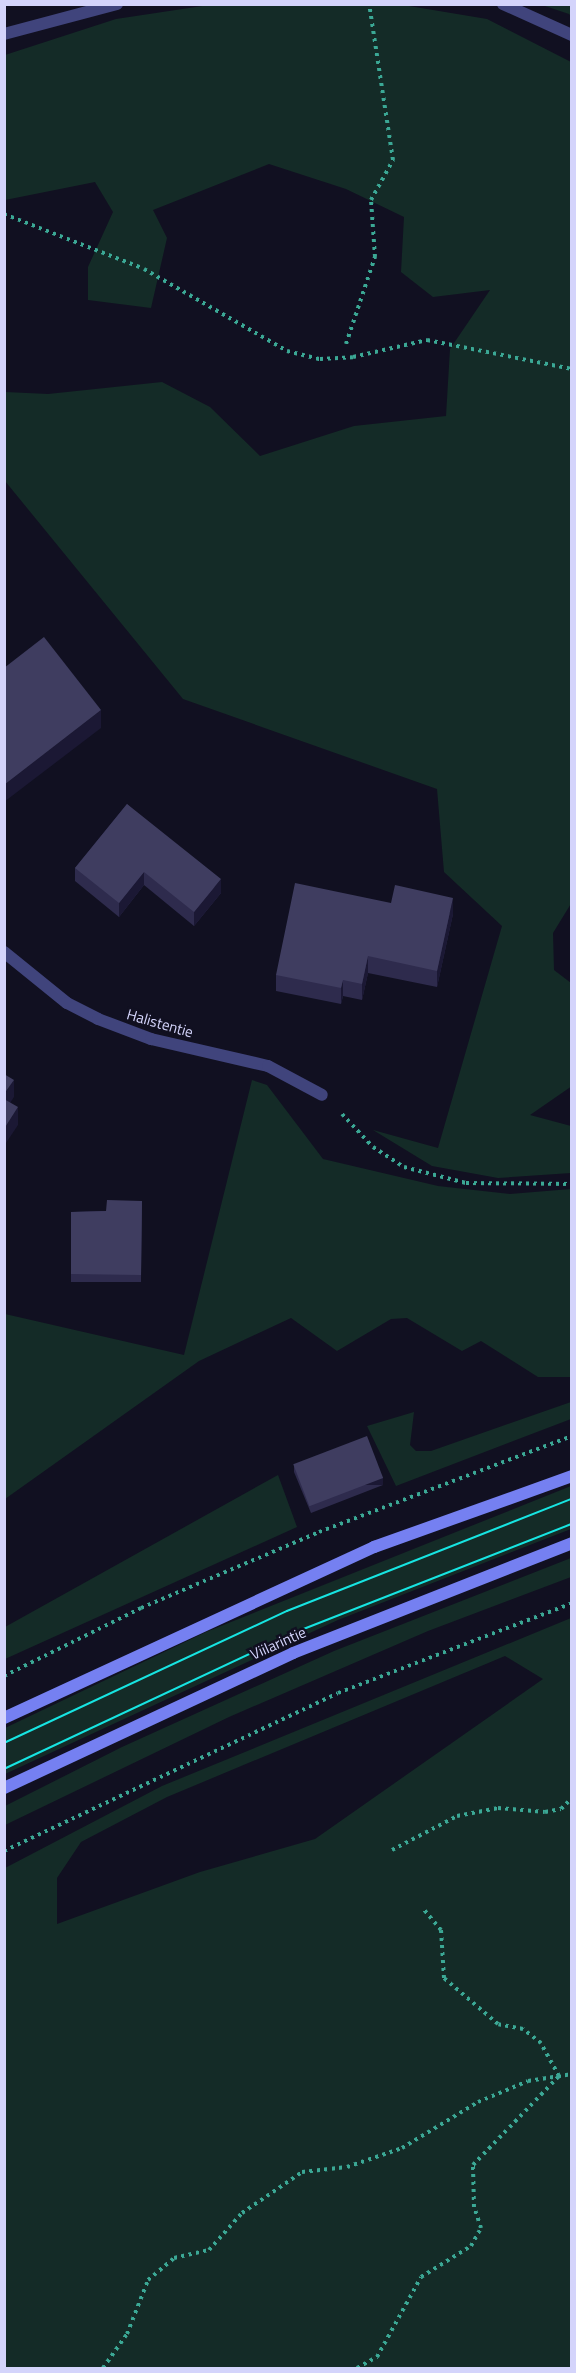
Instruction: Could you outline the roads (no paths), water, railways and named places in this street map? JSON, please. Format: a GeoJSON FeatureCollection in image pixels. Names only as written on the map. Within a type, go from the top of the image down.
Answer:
{"type":"FeatureCollection","features":[{"type":"Feature","properties":{"kind":"main road"},"geometry":{"type":"LineString","coordinates":[[4,1718],[374,1547],[572,1476]]}},
{"type":"Feature","properties":{"kind":"main road","name":"Viilarintie"},"geometry":{"type":"LineString","coordinates":[[4,1788],[293,1653],[572,1543]]}},
{"type":"Feature","properties":{"kind":"street"},"geometry":{"type":"LineString","coordinates":[[4,34],[117,4]]}},
{"type":"Feature","properties":{"kind":"street"},"geometry":{"type":"LineString","coordinates":[[503,4],[572,35]]}},
{"type":"Feature","properties":{"kind":"street","name":"Halistentie"},"geometry":{"type":"LineString","coordinates":[[4,952],[68,1003],[98,1019],[151,1039],[268,1066],[322,1095]]}},
{"type":"Feature","properties":{"kind":"tram line"},"geometry":{"type":"LineString","coordinates":[[4,1743],[287,1611],[572,1499]]}},
{"type":"Feature","properties":{"kind":"tram line"},"geometry":{"type":"LineString","coordinates":[[4,1769],[296,1632],[572,1524]]}}]}
